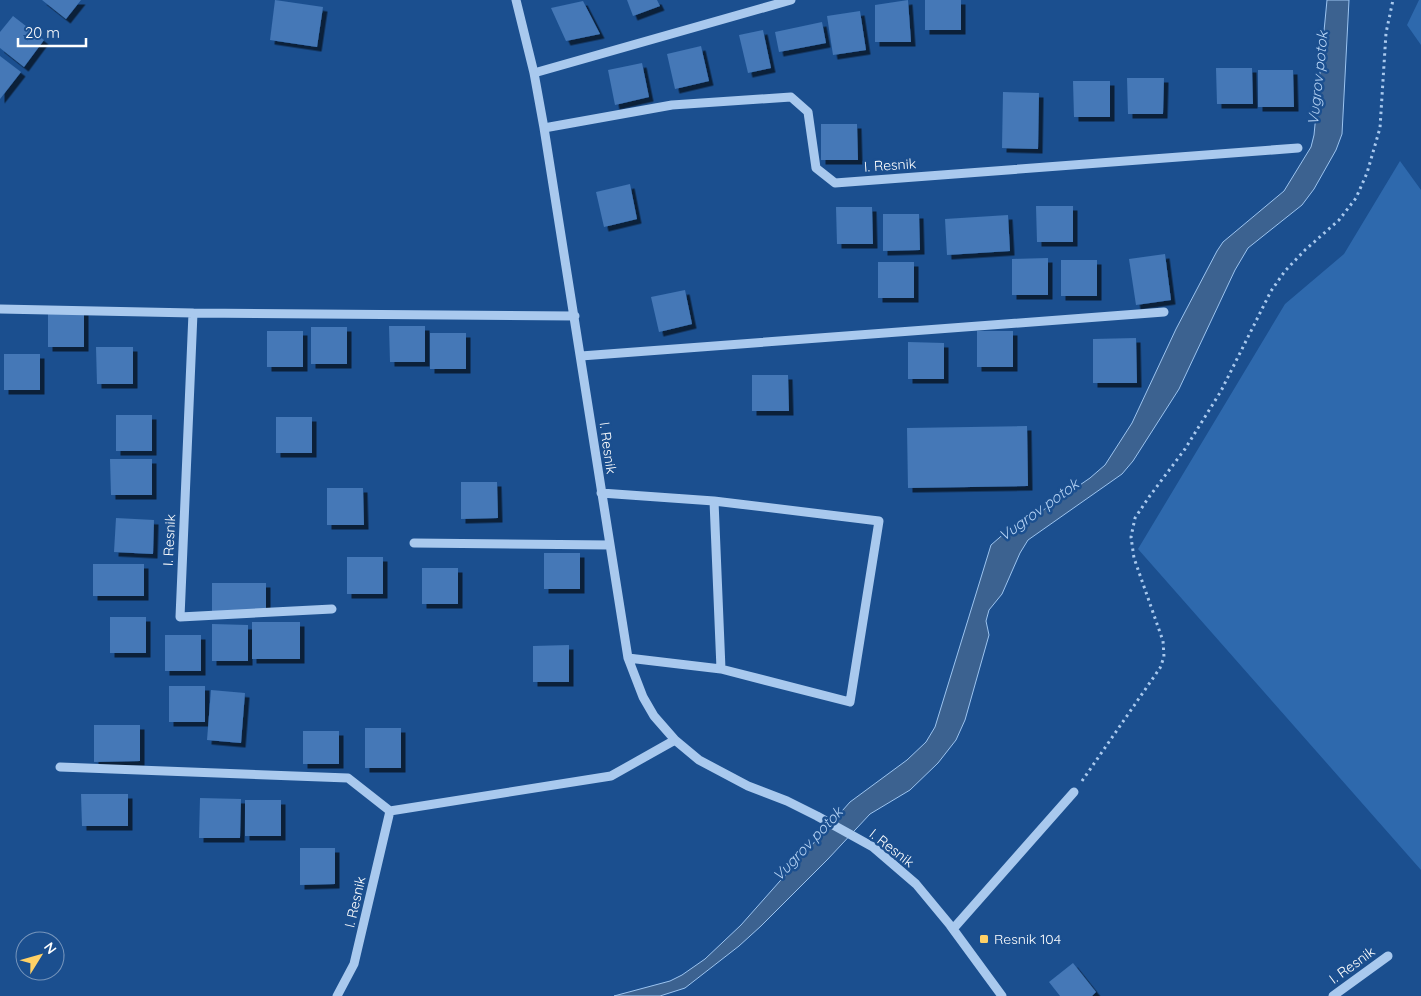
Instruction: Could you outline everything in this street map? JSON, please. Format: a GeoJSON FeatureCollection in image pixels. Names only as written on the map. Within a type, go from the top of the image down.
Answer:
{"type":"FeatureCollection","features":[{"type":"Feature","properties":{"kind":"street","name":"I. Resnik"},"geometry":{"type":"LineString","coordinates":[[516,0],[534,73],[544,128],[628,658],[642,697],[654,716],[675,740],[699,760],[748,786],[787,801],[818,816],[874,847],[916,884],[953,929],[1002,996]]}},
{"type":"Feature","properties":{"kind":"street"},"geometry":{"type":"LineString","coordinates":[[534,73],[791,0]]}},
{"type":"Feature","properties":{"kind":"street","name":"I. Resnik"},"geometry":{"type":"LineString","coordinates":[[544,128],[672,105],[791,97],[808,112],[816,168],[835,183],[1298,148]]}},
{"type":"Feature","properties":{"kind":"street"},"geometry":{"type":"LineString","coordinates":[[0,309],[193,313],[575,316]]}},
{"type":"Feature","properties":{"kind":"street"},"geometry":{"type":"LineString","coordinates":[[581,356],[1164,312]]}},
{"type":"Feature","properties":{"kind":"street","name":"I. Resnik"},"geometry":{"type":"LineString","coordinates":[[193,313],[180,617],[332,609]]}},
{"type":"Feature","properties":{"kind":"street"},"geometry":{"type":"LineString","coordinates":[[601,493],[714,501],[879,521],[850,702],[721,669],[628,658]]}},
{"type":"Feature","properties":{"kind":"street"},"geometry":{"type":"LineString","coordinates":[[714,501],[721,669]]}},
{"type":"Feature","properties":{"kind":"street"},"geometry":{"type":"LineString","coordinates":[[414,543],[610,545]]}},
{"type":"Feature","properties":{"kind":"street"},"geometry":{"type":"LineString","coordinates":[[60,767],[348,778],[390,811],[611,776],[675,740]]}},
{"type":"Feature","properties":{"kind":"street"},"geometry":{"type":"LineString","coordinates":[[953,929],[1074,792]]}},
{"type":"Feature","properties":{"kind":"street","name":"I. Resnik"},"geometry":{"type":"LineString","coordinates":[[337,996],[354,964],[390,811]]}},
{"type":"Feature","properties":{"kind":"street","name":"I. Resnik"},"geometry":{"type":"LineString","coordinates":[[1333,996],[1388,956]]}},
{"type":"Feature","properties":{"kind":"path"},"geometry":{"type":"LineString","coordinates":[[1074,792],[1160,668],[1164,657],[1163,641],[1134,558],[1131,537],[1135,518],[1185,449],[1221,390],[1271,291],[1285,271],[1305,250],[1339,220],[1356,198],[1367,173],[1380,128],[1386,33],[1393,0]]}},
{"type":"Feature","properties":{"kind":"shaded area"},"geometry":{"type":"Polygon","coordinates":[[[1327,0],[1349,0],[1342,134],[1336,150],[1314,189],[1302,205],[1248,248],[1235,270],[1179,389],[1133,461],[1122,474],[1028,540],[1020,553],[1002,594],[989,610],[986,621],[989,635],[965,720],[956,740],[938,763],[910,790],[870,814],[761,926],[739,946],[685,988],[660,996],[614,996],[670,981],[705,959],[741,925],[850,802],[907,760],[926,742],[935,727],[991,545],[1007,531],[1039,513],[1090,478],[1105,465],[1132,423],[1176,329],[1217,251],[1223,242],[1284,191],[1311,147],[1314,135],[1327,0]]]}},
{"type":"Feature","properties":{"kind":"shaded area"},"geometry":{"type":"Polygon","coordinates":[[[1419,0],[1421,0],[1421,45],[1407,25],[1419,0]]]}},
{"type":"Feature","properties":{"kind":"shaded area"},"geometry":{"type":"Polygon","coordinates":[[[1400,161],[1421,190],[1421,870],[1138,549],[1285,304],[1344,254],[1400,161]]]}},
{"type":"Feature","properties":{"kind":"building"},"geometry":{"type":"Polygon","coordinates":[[[42,0],[81,0],[66,19],[42,0]]]}},
{"type":"Feature","properties":{"kind":"building"},"geometry":{"type":"Polygon","coordinates":[[[275,0],[323,7],[317,47],[270,40],[275,0]]]}},
{"type":"Feature","properties":{"kind":"building"},"geometry":{"type":"Polygon","coordinates":[[[627,0],[657,0],[660,6],[633,16],[627,0]]]}},
{"type":"Feature","properties":{"kind":"building"},"geometry":{"type":"Polygon","coordinates":[[[908,0],[911,42],[875,42],[875,5],[908,0]]]}},
{"type":"Feature","properties":{"kind":"building"},"geometry":{"type":"Polygon","coordinates":[[[925,0],[961,0],[961,30],[925,30],[925,0]]]}},
{"type":"Feature","properties":{"kind":"building"},"geometry":{"type":"Polygon","coordinates":[[[583,1],[600,34],[566,41],[551,8],[583,1]]]}},
{"type":"Feature","properties":{"kind":"building"},"geometry":{"type":"Polygon","coordinates":[[[860,11],[866,50],[833,55],[827,16],[860,11]]]}},
{"type":"Feature","properties":{"kind":"building"},"geometry":{"type":"Polygon","coordinates":[[[13,16],[44,40],[24,67],[0,48],[0,32],[13,16]]]}},
{"type":"Feature","properties":{"kind":"building"},"geometry":{"type":"Polygon","coordinates":[[[822,22],[826,43],[779,52],[775,32],[822,22]]]}},
{"type":"Feature","properties":{"kind":"building"},"geometry":{"type":"Polygon","coordinates":[[[763,30],[771,68],[748,73],[739,35],[763,30]]]}},
{"type":"Feature","properties":{"kind":"building"},"geometry":{"type":"Polygon","coordinates":[[[701,46],[709,81],[675,89],[667,54],[701,46]]]}},
{"type":"Feature","properties":{"kind":"building"},"geometry":{"type":"Polygon","coordinates":[[[0,56],[21,72],[0,99],[0,56]]]}},
{"type":"Feature","properties":{"kind":"building"},"geometry":{"type":"Polygon","coordinates":[[[642,63],[649,97],[615,105],[608,70],[642,63]]]}},
{"type":"Feature","properties":{"kind":"building"},"geometry":{"type":"Polygon","coordinates":[[[1216,68],[1252,68],[1253,104],[1217,104],[1216,68]]]}},
{"type":"Feature","properties":{"kind":"building"},"geometry":{"type":"Polygon","coordinates":[[[1258,70],[1293,70],[1294,107],[1258,107],[1258,70]]]}},
{"type":"Feature","properties":{"kind":"building"},"geometry":{"type":"Polygon","coordinates":[[[1127,78],[1164,78],[1163,114],[1128,114],[1127,78]]]}},
{"type":"Feature","properties":{"kind":"building"},"geometry":{"type":"Polygon","coordinates":[[[1073,81],[1110,81],[1110,117],[1074,117],[1073,81]]]}},
{"type":"Feature","properties":{"kind":"building"},"geometry":{"type":"Polygon","coordinates":[[[1003,92],[1039,93],[1038,149],[1002,148],[1003,92]]]}},
{"type":"Feature","properties":{"kind":"building"},"geometry":{"type":"Polygon","coordinates":[[[821,124],[857,124],[858,160],[821,160],[821,124]]]}},
{"type":"Feature","properties":{"kind":"building"},"geometry":{"type":"Polygon","coordinates":[[[630,184],[637,219],[604,227],[596,192],[630,184]]]}},
{"type":"Feature","properties":{"kind":"building"},"geometry":{"type":"Polygon","coordinates":[[[1036,206],[1073,206],[1073,242],[1037,242],[1036,206]]]}},
{"type":"Feature","properties":{"kind":"building"},"geometry":{"type":"Polygon","coordinates":[[[836,207],[872,207],[873,244],[837,244],[836,207]]]}},
{"type":"Feature","properties":{"kind":"building"},"geometry":{"type":"Polygon","coordinates":[[[883,214],[919,214],[920,250],[883,251],[883,214]]]}},
{"type":"Feature","properties":{"kind":"building"},"geometry":{"type":"Polygon","coordinates":[[[1008,215],[1010,251],[947,255],[945,219],[1008,215]]]}},
{"type":"Feature","properties":{"kind":"building"},"geometry":{"type":"Polygon","coordinates":[[[1165,254],[1171,300],[1136,305],[1129,259],[1165,254]]]}},
{"type":"Feature","properties":{"kind":"building"},"geometry":{"type":"Polygon","coordinates":[[[1048,258],[1048,295],[1012,295],[1012,259],[1048,258]]]}},
{"type":"Feature","properties":{"kind":"building"},"geometry":{"type":"Polygon","coordinates":[[[1061,260],[1097,260],[1097,296],[1061,296],[1061,260]]]}},
{"type":"Feature","properties":{"kind":"building"},"geometry":{"type":"Polygon","coordinates":[[[878,262],[914,262],[914,298],[878,298],[878,262]]]}},
{"type":"Feature","properties":{"kind":"building"},"geometry":{"type":"Polygon","coordinates":[[[685,290],[692,324],[659,332],[651,297],[685,290]]]}},
{"type":"Feature","properties":{"kind":"building"},"geometry":{"type":"Polygon","coordinates":[[[48,311],[84,311],[84,347],[48,347],[48,311]]]}},
{"type":"Feature","properties":{"kind":"building"},"geometry":{"type":"Polygon","coordinates":[[[389,326],[425,326],[425,362],[390,362],[389,326]]]}},
{"type":"Feature","properties":{"kind":"building"},"geometry":{"type":"Polygon","coordinates":[[[311,327],[347,327],[347,364],[311,364],[311,327]]]}},
{"type":"Feature","properties":{"kind":"building"},"geometry":{"type":"Polygon","coordinates":[[[267,331],[303,331],[303,367],[267,367],[267,331]]]}},
{"type":"Feature","properties":{"kind":"building"},"geometry":{"type":"Polygon","coordinates":[[[977,331],[1013,331],[1013,367],[977,367],[977,331]]]}},
{"type":"Feature","properties":{"kind":"building"},"geometry":{"type":"Polygon","coordinates":[[[430,333],[466,333],[466,369],[430,369],[430,333]]]}},
{"type":"Feature","properties":{"kind":"building"},"geometry":{"type":"Polygon","coordinates":[[[1136,338],[1137,383],[1093,383],[1093,339],[1136,338]]]}},
{"type":"Feature","properties":{"kind":"building"},"geometry":{"type":"Polygon","coordinates":[[[908,342],[944,343],[944,379],[908,379],[908,342]]]}},
{"type":"Feature","properties":{"kind":"building"},"geometry":{"type":"Polygon","coordinates":[[[96,347],[133,347],[133,384],[97,384],[96,347]]]}},
{"type":"Feature","properties":{"kind":"building"},"geometry":{"type":"Polygon","coordinates":[[[4,354],[40,354],[40,390],[4,390],[4,354]]]}},
{"type":"Feature","properties":{"kind":"building"},"geometry":{"type":"Polygon","coordinates":[[[752,375],[788,375],[789,411],[752,411],[752,375]]]}},
{"type":"Feature","properties":{"kind":"building"},"geometry":{"type":"Polygon","coordinates":[[[116,415],[152,415],[152,451],[116,451],[116,415]]]}},
{"type":"Feature","properties":{"kind":"building"},"geometry":{"type":"Polygon","coordinates":[[[276,417],[312,417],[312,453],[276,453],[276,417]]]}},
{"type":"Feature","properties":{"kind":"building"},"geometry":{"type":"Polygon","coordinates":[[[1027,426],[1028,486],[908,488],[907,428],[1027,426]]]}},
{"type":"Feature","properties":{"kind":"building"},"geometry":{"type":"Polygon","coordinates":[[[110,459],[152,459],[152,495],[111,495],[110,459]]]}},
{"type":"Feature","properties":{"kind":"building"},"geometry":{"type":"Polygon","coordinates":[[[461,482],[497,482],[498,518],[461,519],[461,482]]]}},
{"type":"Feature","properties":{"kind":"building"},"geometry":{"type":"Polygon","coordinates":[[[327,488],[363,488],[364,525],[327,525],[327,488]]]}},
{"type":"Feature","properties":{"kind":"building"},"geometry":{"type":"Polygon","coordinates":[[[116,518],[154,520],[153,554],[114,552],[116,518]]]}},
{"type":"Feature","properties":{"kind":"building"},"geometry":{"type":"Polygon","coordinates":[[[544,553],[580,553],[580,589],[544,589],[544,553]]]}},
{"type":"Feature","properties":{"kind":"building"},"geometry":{"type":"Polygon","coordinates":[[[347,557],[383,557],[383,594],[347,594],[347,557]]]}},
{"type":"Feature","properties":{"kind":"building"},"geometry":{"type":"Polygon","coordinates":[[[93,564],[144,564],[144,596],[93,596],[93,564]]]}},
{"type":"Feature","properties":{"kind":"building"},"geometry":{"type":"Polygon","coordinates":[[[422,568],[458,568],[458,604],[422,604],[422,568]]]}},
{"type":"Feature","properties":{"kind":"building"},"geometry":{"type":"Polygon","coordinates":[[[212,583],[266,583],[266,611],[212,611],[212,583]]]}},
{"type":"Feature","properties":{"kind":"building"},"geometry":{"type":"Polygon","coordinates":[[[110,617],[146,617],[146,653],[110,653],[110,617]]]}},
{"type":"Feature","properties":{"kind":"building"},"geometry":{"type":"Polygon","coordinates":[[[252,622],[300,622],[300,659],[252,659],[252,622]]]}},
{"type":"Feature","properties":{"kind":"building"},"geometry":{"type":"Polygon","coordinates":[[[212,624],[248,625],[248,661],[212,661],[212,624]]]}},
{"type":"Feature","properties":{"kind":"building"},"geometry":{"type":"Polygon","coordinates":[[[165,635],[201,635],[201,671],[165,671],[165,635]]]}},
{"type":"Feature","properties":{"kind":"building"},"geometry":{"type":"Polygon","coordinates":[[[569,645],[569,682],[533,682],[533,646],[569,645]]]}},
{"type":"Feature","properties":{"kind":"building"},"geometry":{"type":"Polygon","coordinates":[[[169,686],[205,686],[205,722],[169,722],[169,686]]]}},
{"type":"Feature","properties":{"kind":"building"},"geometry":{"type":"Polygon","coordinates":[[[211,690],[245,693],[241,743],[207,740],[211,690]]]}},
{"type":"Feature","properties":{"kind":"building"},"geometry":{"type":"Polygon","coordinates":[[[94,725],[140,725],[140,761],[94,762],[94,725]]]}},
{"type":"Feature","properties":{"kind":"building"},"geometry":{"type":"Polygon","coordinates":[[[365,728],[401,728],[401,768],[365,768],[365,728]]]}},
{"type":"Feature","properties":{"kind":"building"},"geometry":{"type":"Polygon","coordinates":[[[303,731],[339,731],[339,764],[303,764],[303,731]]]}},
{"type":"Feature","properties":{"kind":"building"},"geometry":{"type":"Polygon","coordinates":[[[81,794],[128,794],[128,826],[82,826],[81,794]]]}},
{"type":"Feature","properties":{"kind":"building"},"geometry":{"type":"Polygon","coordinates":[[[200,798],[241,799],[240,838],[199,838],[200,798]]]}},
{"type":"Feature","properties":{"kind":"building"},"geometry":{"type":"Polygon","coordinates":[[[245,800],[281,800],[281,836],[245,836],[245,800]]]}},
{"type":"Feature","properties":{"kind":"building"},"geometry":{"type":"Polygon","coordinates":[[[300,848],[335,848],[335,884],[300,885],[300,848]]]}},
{"type":"Feature","properties":{"kind":"building"},"geometry":{"type":"Polygon","coordinates":[[[1073,963],[1096,992],[1092,996],[1060,996],[1049,982],[1073,963]]]}},
{"type":"Feature","properties":{"kind":"place","name":"Resnik 104"},"geometry":{"type":"Point","coordinates":[984,939]}},
{"type":"Feature","properties":{"kind":"water label","name":"Vugrov potok"},"geometry":{"type":"Point","coordinates":[1318,78]}},
{"type":"Feature","properties":{"kind":"water label","name":"Vugrov potok"},"geometry":{"type":"Point","coordinates":[1039,510]}},
{"type":"Feature","properties":{"kind":"water label","name":"Vugrov potok"},"geometry":{"type":"Point","coordinates":[808,844]}}]}
